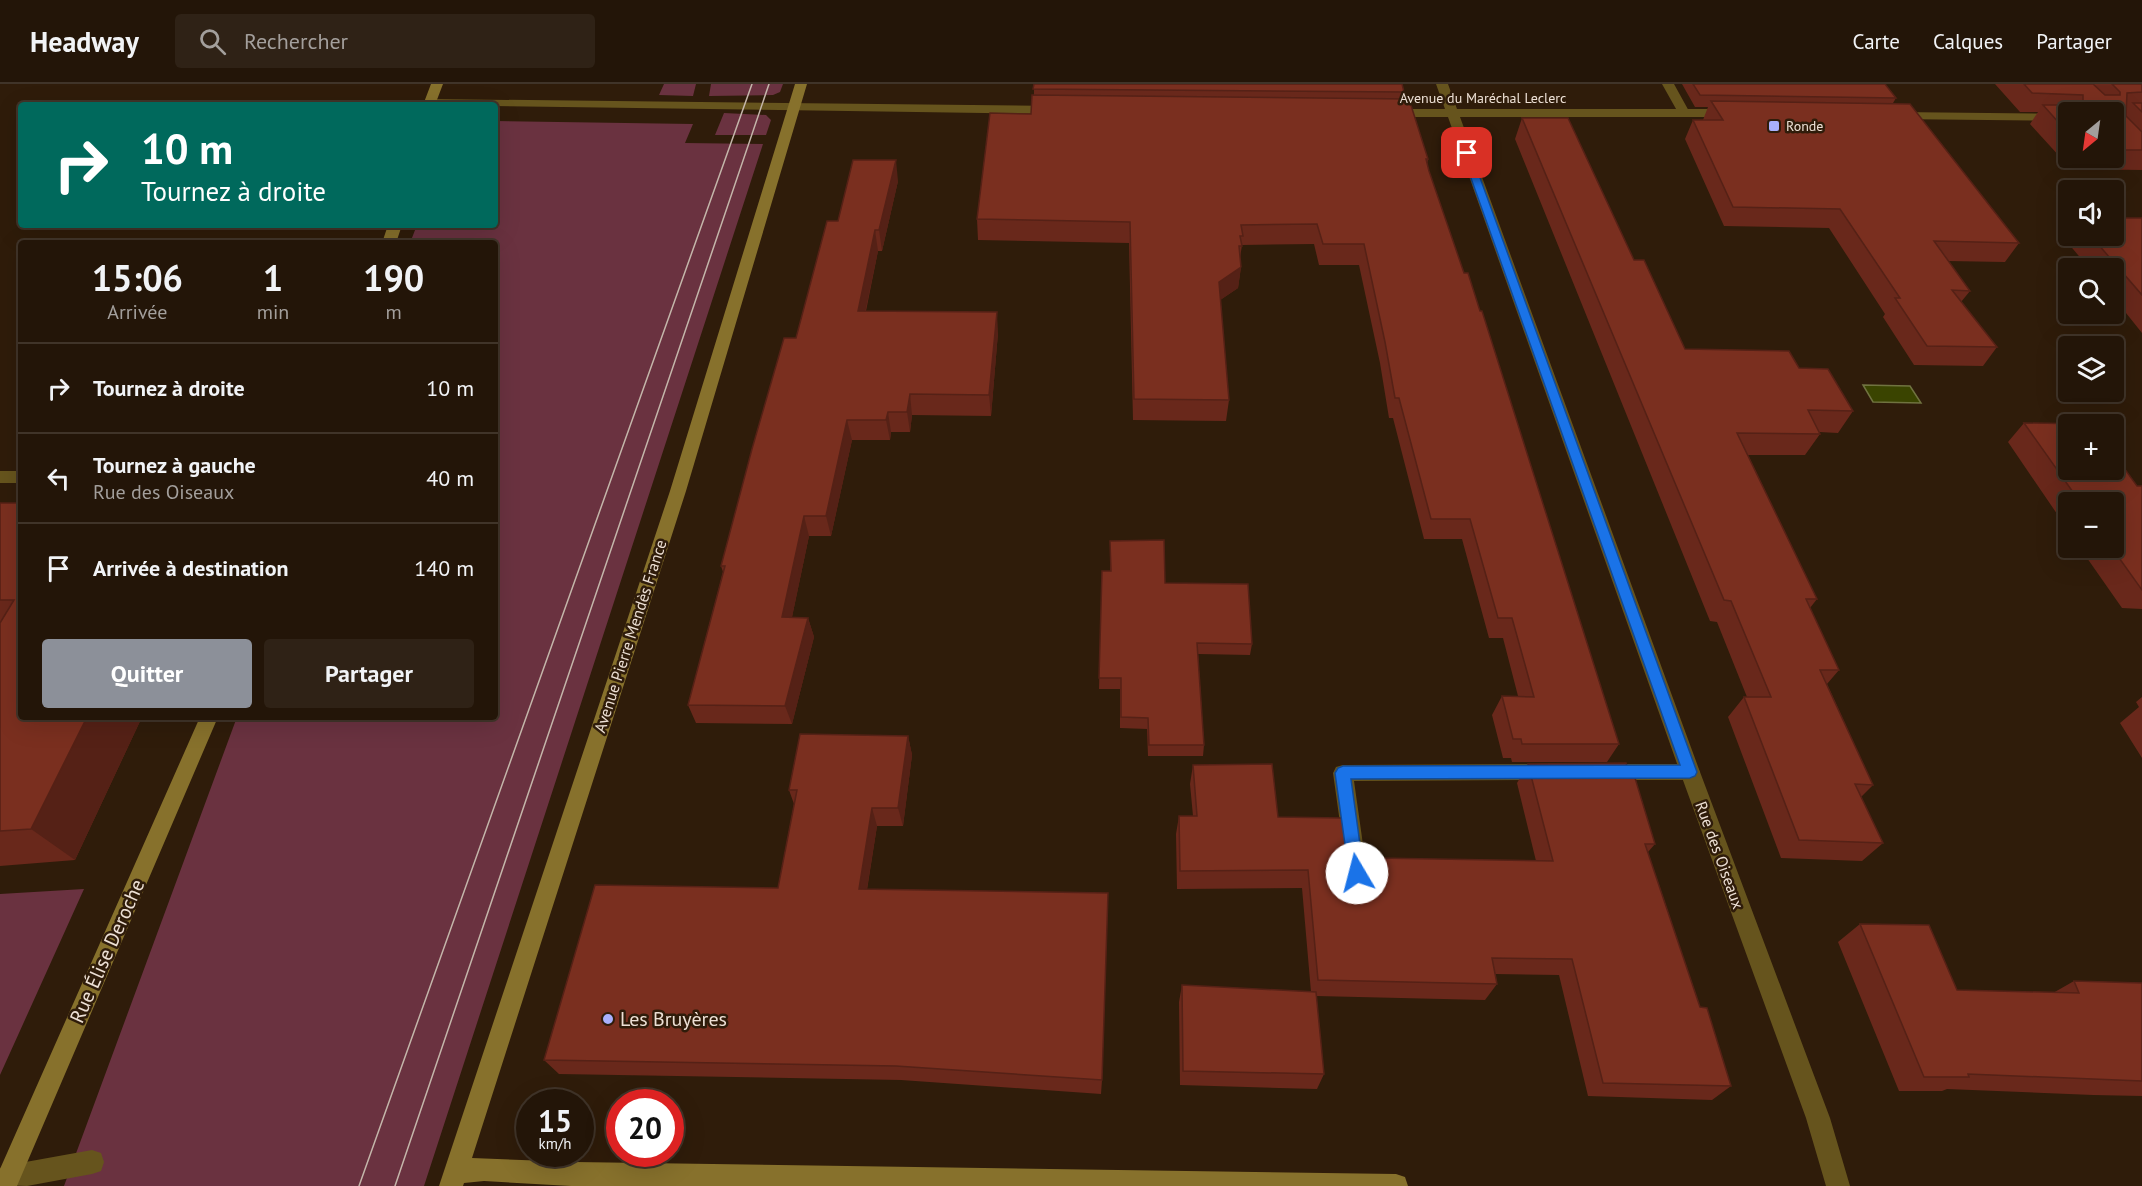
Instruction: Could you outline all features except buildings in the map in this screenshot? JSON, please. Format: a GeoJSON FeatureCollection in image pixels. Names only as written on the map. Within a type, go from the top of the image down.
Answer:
{"type":"FeatureCollection","features":[{"type":"Feature","properties":{"kind":"main road"},"geometry":{"type":"LineString","coordinates":[[431,102],[437,84]]}},
{"type":"Feature","properties":{"kind":"main road","name":"Avenue Pierre Mendès France"},"geometry":{"type":"LineString","coordinates":[[453,1179],[678,491],[801,84]]}},
{"type":"Feature","properties":{"kind":"main road","name":"Rue Élise Deroche"},"geometry":{"type":"LineString","coordinates":[[7,1181],[208,720]]}},
{"type":"Feature","properties":{"kind":"main road"},"geometry":{"type":"LineString","coordinates":[[453,1179],[484,1170],[575,1174],[1396,1186]]}},
{"type":"Feature","properties":{"kind":"street","name":"Rue des Oiseaux"},"geometry":{"type":"LineString","coordinates":[[1442,84],[1455,113],[1493,228],[1818,1118],[1838,1186]]}},
{"type":"Feature","properties":{"kind":"street"},"geometry":{"type":"LineString","coordinates":[[1668,84],[1684,113]]}},
{"type":"Feature","properties":{"kind":"street"},"geometry":{"type":"LineString","coordinates":[[498,104],[1066,110]]}},
{"type":"Feature","properties":{"kind":"street","name":"Avenue du Maréchal Leclerc"},"geometry":{"type":"LineString","coordinates":[[1374,113],[1744,114]]}},
{"type":"Feature","properties":{"kind":"street"},"geometry":{"type":"LineString","coordinates":[[1887,116],[2058,118]]}},
{"type":"Feature","properties":{"kind":"street"},"geometry":{"type":"LineString","coordinates":[[0,477],[18,477]]}},
{"type":"Feature","properties":{"kind":"street"},"geometry":{"type":"LineString","coordinates":[[1357,873],[1343,773],[1563,772]]}},
{"type":"Feature","properties":{"kind":"street"},"geometry":{"type":"LineString","coordinates":[[1586,772],[1690,772]]}},
{"type":"Feature","properties":{"kind":"street"},"geometry":{"type":"LineString","coordinates":[[7,1181],[92,1162]]}},
{"type":"Feature","properties":{"kind":"shaded area"},"geometry":{"type":"Polygon","coordinates":[[[664,84],[696,84],[693,96],[659,95],[664,84]]]}},
{"type":"Feature","properties":{"kind":"shaded area"},"geometry":{"type":"Polygon","coordinates":[[[711,84],[783,84],[780,92],[773,95],[709,96],[711,84]]]}},
{"type":"Feature","properties":{"kind":"shaded area"},"geometry":{"type":"Polygon","coordinates":[[[724,113],[766,115],[771,120],[766,135],[715,135],[724,113]]]}},
{"type":"Feature","properties":{"kind":"shaded area"},"geometry":{"type":"Polygon","coordinates":[[[498,121],[693,124],[685,143],[763,144],[424,1186],[64,1186],[236,720],[498,720],[498,240],[411,240],[416,228],[498,228],[498,121]]]}},
{"type":"Feature","properties":{"kind":"shaded area"},"geometry":{"type":"Polygon","coordinates":[[[1863,385],[1910,386],[1921,403],[1873,402],[1863,385]]]}},
{"type":"Feature","properties":{"kind":"shaded area"},"geometry":{"type":"Polygon","coordinates":[[[84,889],[0,1075],[0,894],[84,889]]]}},
{"type":"Feature","properties":{"kind":"tram line"},"geometry":{"type":"LineString","coordinates":[[359,1186],[752,84]]}},
{"type":"Feature","properties":{"kind":"tram line"},"geometry":{"type":"LineString","coordinates":[[395,1186],[769,84]]}},
{"type":"Feature","properties":{"kind":"place","name":"Ronde"},"geometry":{"type":"Point","coordinates":[1774,126]}},
{"type":"Feature","properties":{"kind":"place","name":"Les Bruyères"},"geometry":{"type":"Point","coordinates":[608,1019]}},
{"type":"Feature","properties":{"kind":"route"},"geometry":{"type":"LineString","coordinates":[[1357,873],[1343,773],[1690,772],[1467,153]]}}]}
